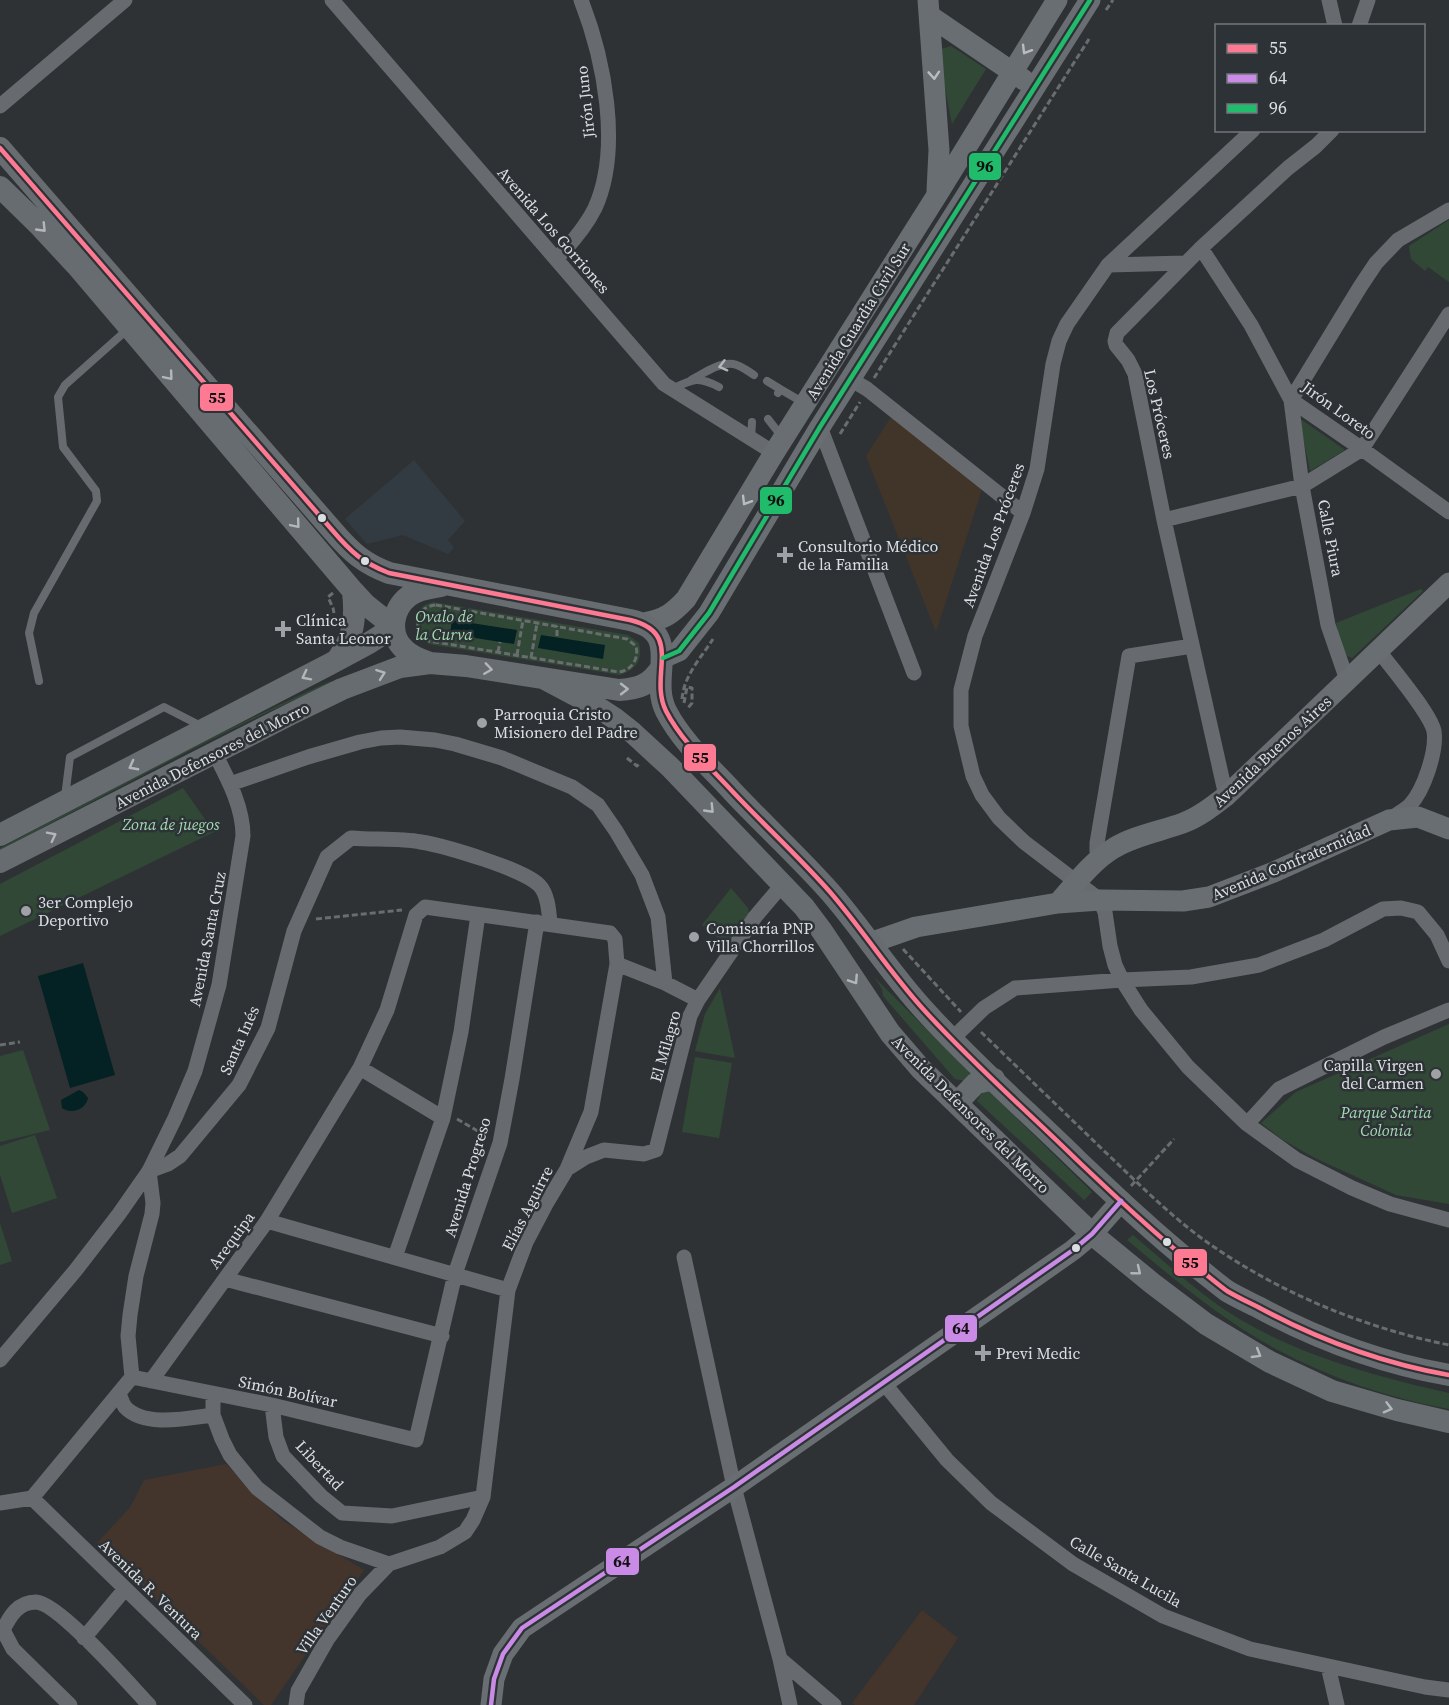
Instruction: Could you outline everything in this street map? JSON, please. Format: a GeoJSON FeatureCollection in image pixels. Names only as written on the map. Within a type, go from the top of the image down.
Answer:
{"type":"FeatureCollection","features":[{"type":"Feature","properties":{"kind":"main road","name":"Avenida Guardia Civil Sur"},"geometry":{"type":"LineString","coordinates":[[644,624],[660,620],[673,613],[703,574],[779,446],[1057,0]]}},
{"type":"Feature","properties":{"kind":"main road","name":"Avenida Guardia Civil Sur"},"geometry":{"type":"LineString","coordinates":[[662,663],[679,651],[710,613],[820,427],[859,384],[1090,0]]}},
{"type":"Feature","properties":{"kind":"main road"},"geometry":{"type":"LineString","coordinates":[[929,8],[1035,88]]}},
{"type":"Feature","properties":{"kind":"main road"},"geometry":{"type":"LineString","coordinates":[[929,8],[939,150],[937,195]]}},
{"type":"Feature","properties":{"kind":"main road"},"geometry":{"type":"LineString","coordinates":[[0,148],[8,162],[358,557],[373,567],[389,573],[644,624],[655,633],[661,642],[661,699],[670,718],[681,733],[733,792],[830,892],[880,939],[904,987],[952,1040],[1180,1254],[1227,1290],[1293,1326],[1368,1356],[1449,1375]]}},
{"type":"Feature","properties":{"kind":"main road"},"geometry":{"type":"LineString","coordinates":[[0,187],[57,244],[353,591],[365,604],[394,627]]}},
{"type":"Feature","properties":{"kind":"main road","name":"Avenida Buenos Aires"},"geometry":{"type":"LineString","coordinates":[[1058,903],[1113,848],[1186,822],[1208,811],[1449,582]]}},
{"type":"Feature","properties":{"kind":"main road"},"geometry":{"type":"LineString","coordinates":[[394,627],[395,615],[400,605],[409,596],[420,590],[445,585]]}},
{"type":"Feature","properties":{"kind":"main road"},"geometry":{"type":"LineString","coordinates":[[337,660],[347,645],[353,628],[355,610],[353,591]]}},
{"type":"Feature","properties":{"kind":"main road","name":"Avenida Defensores del Morro"},"geometry":{"type":"LineString","coordinates":[[0,835],[337,660],[394,627],[395,636],[405,651],[430,663]]}},
{"type":"Feature","properties":{"kind":"main road","name":"Avenida Defensores del Morro"},"geometry":{"type":"LineString","coordinates":[[0,862],[342,689],[393,669],[430,663],[506,672],[619,690],[635,689],[647,683],[657,674],[662,663]]}},
{"type":"Feature","properties":{"kind":"main road","name":"Avenida Defensores del Morro"},"geometry":{"type":"LineString","coordinates":[[545,679],[614,718],[670,767],[804,907],[890,1033],[921,1069],[1092,1234],[1206,1324],[1270,1362],[1352,1398],[1449,1422]]}},
{"type":"Feature","properties":{"kind":"main road","name":"Avenida Confraternidad"},"geometry":{"type":"LineString","coordinates":[[1058,903],[1100,900],[1183,901],[1209,897],[1274,872],[1389,820],[1418,817],[1449,829]]}},
{"type":"Feature","properties":{"kind":"main road"},"geometry":{"type":"LineString","coordinates":[[880,939],[916,927],[1058,903]]}},
{"type":"Feature","properties":{"kind":"main road"},"geometry":{"type":"LineString","coordinates":[[957,1103],[976,1083],[994,1079]]}},
{"type":"Feature","properties":{"kind":"main road"},"geometry":{"type":"LineString","coordinates":[[491,1705],[494,1680],[503,1654],[522,1628],[734,1487],[1073,1250],[1092,1234],[1120,1200]]}},
{"type":"Feature","properties":{"kind":"street"},"geometry":{"type":"LineString","coordinates":[[0,106],[125,0]]}},
{"type":"Feature","properties":{"kind":"street","name":"Avenida Los Gorriones"},"geometry":{"type":"LineString","coordinates":[[332,0],[663,384],[751,439],[779,446]]}},
{"type":"Feature","properties":{"kind":"street","name":"Jirón Juno"},"geometry":{"type":"LineString","coordinates":[[556,259],[579,236],[595,207],[606,170],[609,124],[603,76],[590,24],[580,0]]}},
{"type":"Feature","properties":{"kind":"street"},"geometry":{"type":"LineString","coordinates":[[1329,0],[1335,24]]}},
{"type":"Feature","properties":{"kind":"street"},"geometry":{"type":"LineString","coordinates":[[1360,24],[1368,0]]}},
{"type":"Feature","properties":{"kind":"street","name":"Avenida Los Próceres"},"geometry":{"type":"LineString","coordinates":[[1100,900],[1024,842],[999,818],[982,795],[973,776],[961,726],[961,690],[975,636],[1023,513],[1037,469],[1053,364],[1059,341],[1067,324],[1108,265],[1251,132]]}},
{"type":"Feature","properties":{"kind":"street","name":"Los Próceres"},"geometry":{"type":"LineString","coordinates":[[1226,796],[1164,520],[1135,375],[1128,360],[1114,341],[1118,333],[1185,263],[1330,132]]}},
{"type":"Feature","properties":{"kind":"street"},"geometry":{"type":"LineString","coordinates":[[1291,400],[1376,263],[1398,240],[1449,210]]}},
{"type":"Feature","properties":{"kind":"street","name":"Jirón Loreto"},"geometry":{"type":"LineString","coordinates":[[1201,248],[1251,326],[1291,400],[1449,512]]}},
{"type":"Feature","properties":{"kind":"street"},"geometry":{"type":"LineString","coordinates":[[1108,265],[1185,263]]}},
{"type":"Feature","properties":{"kind":"street"},"geometry":{"type":"LineString","coordinates":[[1164,520],[1302,486],[1362,449],[1449,315]]}},
{"type":"Feature","properties":{"kind":"street"},"geometry":{"type":"LineString","coordinates":[[859,384],[1023,513]]}},
{"type":"Feature","properties":{"kind":"street","name":"Calle Piura"},"geometry":{"type":"LineString","coordinates":[[1291,400],[1302,486],[1328,625],[1347,680]]}},
{"type":"Feature","properties":{"kind":"street"},"geometry":{"type":"LineString","coordinates":[[820,427],[914,674]]}},
{"type":"Feature","properties":{"kind":"street"},"geometry":{"type":"LineString","coordinates":[[1100,859],[1096,843],[1129,656],[1192,646]]}},
{"type":"Feature","properties":{"kind":"street"},"geometry":{"type":"LineString","coordinates":[[1378,650],[1426,715],[1434,730],[1433,749],[1421,789],[1409,805],[1389,820]]}},
{"type":"Feature","properties":{"kind":"street"},"geometry":{"type":"LineString","coordinates":[[230,784],[360,741],[400,737],[435,740],[502,758],[572,787],[598,805],[642,875],[658,916],[665,983]]}},
{"type":"Feature","properties":{"kind":"street","name":"Avenida Santa Cruz"},"geometry":{"type":"LineString","coordinates":[[0,1360],[75,1271],[149,1171],[195,1071],[219,986],[243,836],[240,810],[215,754]]}},
{"type":"Feature","properties":{"kind":"street","name":"Santa Inés"},"geometry":{"type":"LineString","coordinates":[[149,1171],[168,1164],[180,1156],[239,1085],[268,1028],[299,918],[327,857],[351,838],[420,842],[477,857],[530,877],[541,886],[549,911],[544,923]]}},
{"type":"Feature","properties":{"kind":"street","name":"El Milagro"},"geometry":{"type":"LineString","coordinates":[[567,1169],[586,1157],[604,1150],[644,1154],[656,1150],[690,1016],[698,1000],[755,917],[783,884]]}},
{"type":"Feature","properties":{"kind":"street"},"geometry":{"type":"LineString","coordinates":[[1100,900],[1105,912],[1110,946],[1122,980],[1140,1010],[1188,1067],[1247,1124],[1297,1160],[1352,1188],[1390,1204],[1449,1220]]}},
{"type":"Feature","properties":{"kind":"street"},"geometry":{"type":"LineString","coordinates":[[425,907],[544,923]]}},
{"type":"Feature","properties":{"kind":"street","name":"Arequipa"},"geometry":{"type":"LineString","coordinates":[[152,1381],[267,1221],[360,1068],[387,1010],[416,915],[425,907]]}},
{"type":"Feature","properties":{"kind":"street"},"geometry":{"type":"LineString","coordinates":[[952,1040],[984,1008],[1015,988],[1191,977],[1259,965],[1324,940],[1383,909],[1401,908],[1418,912],[1437,935],[1449,961]]}},
{"type":"Feature","properties":{"kind":"street"},"geometry":{"type":"LineString","coordinates":[[395,1257],[444,1115],[461,1032],[478,915]]}},
{"type":"Feature","properties":{"kind":"street","name":"Elías Aguirre"},"geometry":{"type":"LineString","coordinates":[[483,1497],[508,1290],[526,1242],[567,1169],[591,1112],[617,964],[615,939],[610,933],[544,923]]}},
{"type":"Feature","properties":{"kind":"street","name":"Avenida Progreso"},"geometry":{"type":"LineString","coordinates":[[416,1440],[455,1274],[500,1143],[544,923]]}},
{"type":"Feature","properties":{"kind":"street"},"geometry":{"type":"LineString","coordinates":[[617,964],[665,983],[698,1000]]}},
{"type":"Feature","properties":{"kind":"street"},"geometry":{"type":"LineString","coordinates":[[1247,1124],[1279,1089],[1384,1037],[1449,1010]]}},
{"type":"Feature","properties":{"kind":"street"},"geometry":{"type":"LineString","coordinates":[[360,1068],[444,1115]]}},
{"type":"Feature","properties":{"kind":"street"},"geometry":{"type":"LineString","coordinates":[[0,1503],[32,1498],[132,1377],[128,1336],[136,1276],[152,1214],[149,1171]]}},
{"type":"Feature","properties":{"kind":"street"},"geometry":{"type":"LineString","coordinates":[[267,1221],[508,1290]]}},
{"type":"Feature","properties":{"kind":"street"},"geometry":{"type":"LineString","coordinates":[[684,1257],[734,1487],[790,1705]]}},
{"type":"Feature","properties":{"kind":"street"},"geometry":{"type":"LineString","coordinates":[[225,1279],[442,1336]]}},
{"type":"Feature","properties":{"kind":"street"},"geometry":{"type":"LineString","coordinates":[[132,1377],[152,1381]]}},
{"type":"Feature","properties":{"kind":"street","name":"Simón Bolívar"},"geometry":{"type":"LineString","coordinates":[[152,1381],[272,1404],[416,1440]]}},
{"type":"Feature","properties":{"kind":"street","name":"Calle Santa Lucila"},"geometry":{"type":"LineString","coordinates":[[883,1382],[947,1460],[991,1503],[1073,1564],[1163,1616],[1250,1648],[1425,1688],[1449,1690]]}},
{"type":"Feature","properties":{"kind":"street"},"geometry":{"type":"LineString","coordinates":[[119,1394],[126,1408],[138,1415],[153,1419],[213,1415]]}},
{"type":"Feature","properties":{"kind":"street"},"geometry":{"type":"LineString","coordinates":[[213,1394],[213,1415],[222,1439],[231,1455],[257,1488],[320,1537],[340,1547],[389,1564]]}},
{"type":"Feature","properties":{"kind":"street","name":"Libertad"},"geometry":{"type":"LineString","coordinates":[[272,1404],[276,1437],[283,1456],[321,1496],[342,1513],[392,1515],[483,1497]]}},
{"type":"Feature","properties":{"kind":"street","name":"Villa Venturo"},"geometry":{"type":"LineString","coordinates":[[296,1705],[298,1691],[327,1640],[360,1594],[389,1564],[440,1547],[465,1532],[483,1497]]}},
{"type":"Feature","properties":{"kind":"street","name":"Avenida R. Ventura"},"geometry":{"type":"LineString","coordinates":[[32,1498],[244,1705]]}},
{"type":"Feature","properties":{"kind":"street"},"geometry":{"type":"LineString","coordinates":[[84,1638],[125,1589]]}},
{"type":"Feature","properties":{"kind":"street"},"geometry":{"type":"LineString","coordinates":[[70,1705],[13,1649],[3,1630],[12,1612],[24,1604],[38,1602],[51,1607],[149,1705]]}},
{"type":"Feature","properties":{"kind":"street"},"geometry":{"type":"LineString","coordinates":[[780,1659],[834,1705]]}},
{"type":"Feature","properties":{"kind":"street"},"geometry":{"type":"LineString","coordinates":[[1328,1666],[1337,1705]]}},
{"type":"Feature","properties":{"kind":"lane"},"geometry":{"type":"LineString","coordinates":[[39,681],[29,633],[34,613],[97,501],[96,491],[63,447],[58,397],[65,385],[129,328]]}},
{"type":"Feature","properties":{"kind":"lane"},"geometry":{"type":"LineString","coordinates":[[672,389],[720,365],[734,364],[754,375]]}},
{"type":"Feature","properties":{"kind":"lane"},"geometry":{"type":"LineString","coordinates":[[691,380],[707,381],[719,387]]}},
{"type":"Feature","properties":{"kind":"lane"},"geometry":{"type":"LineString","coordinates":[[766,381],[779,391],[806,404]]}},
{"type":"Feature","properties":{"kind":"lane"},"geometry":{"type":"LineString","coordinates":[[768,419],[779,446]]}},
{"type":"Feature","properties":{"kind":"lane"},"geometry":{"type":"LineString","coordinates":[[751,439],[752,422]]}},
{"type":"Feature","properties":{"kind":"lane"},"geometry":{"type":"LineString","coordinates":[[64,801],[70,757],[164,706],[205,728]]}},
{"type":"Feature","properties":{"kind":"path"},"geometry":{"type":"LineString","coordinates":[[1101,19],[1113,0]]}},
{"type":"Feature","properties":{"kind":"path"},"geometry":{"type":"LineString","coordinates":[[830,450],[859,384],[1089,38]]}},
{"type":"Feature","properties":{"kind":"path"},"geometry":{"type":"LineString","coordinates":[[328,597],[333,608],[334,621]]}},
{"type":"Feature","properties":{"kind":"path"},"geometry":{"type":"LineString","coordinates":[[436,605],[537,623],[630,639],[636,646],[635,662],[630,668],[619,672],[429,641],[419,630],[417,624],[419,615],[425,608],[436,605]]}},
{"type":"Feature","properties":{"kind":"path"},"geometry":{"type":"LineString","coordinates":[[517,656],[523,620]]}},
{"type":"Feature","properties":{"kind":"path"},"geometry":{"type":"LineString","coordinates":[[531,658],[537,623]]}},
{"type":"Feature","properties":{"kind":"path"},"geometry":{"type":"LineString","coordinates":[[557,626],[557,636]]}},
{"type":"Feature","properties":{"kind":"path"},"geometry":{"type":"LineString","coordinates":[[686,716],[682,699],[686,679],[714,637]]}},
{"type":"Feature","properties":{"kind":"path"},"geometry":{"type":"LineString","coordinates":[[498,652],[500,642]]}},
{"type":"Feature","properties":{"kind":"path"},"geometry":{"type":"LineString","coordinates":[[684,703],[687,687],[692,688],[692,703],[688,708]]}},
{"type":"Feature","properties":{"kind":"path"},"geometry":{"type":"LineString","coordinates":[[299,918],[317,919],[425,907]]}},
{"type":"Feature","properties":{"kind":"path"},"geometry":{"type":"LineString","coordinates":[[880,939],[1136,1181],[1204,1239],[1240,1264],[1291,1293],[1332,1311],[1421,1339],[1449,1345]]}},
{"type":"Feature","properties":{"kind":"path"},"geometry":{"type":"LineString","coordinates":[[0,1045],[20,1042]]}},
{"type":"Feature","properties":{"kind":"path"},"geometry":{"type":"LineString","coordinates":[[444,1115],[500,1143]]}},
{"type":"Feature","properties":{"kind":"path"},"geometry":{"type":"LineString","coordinates":[[1120,1200],[1174,1139]]}},
{"type":"Feature","properties":{"kind":"shaded area"},"geometry":{"type":"Polygon","coordinates":[[[891,417],[985,480],[936,632],[866,456],[891,417]]]}},
{"type":"Feature","properties":{"kind":"shaded area"},"geometry":{"type":"Polygon","coordinates":[[[414,460],[465,521],[448,540],[454,548],[448,554],[403,535],[367,544],[345,519],[414,460]]]}},
{"type":"Feature","properties":{"kind":"shaded area"},"geometry":{"type":"Polygon","coordinates":[[[226,1464],[282,1520],[364,1570],[271,1705],[264,1705],[97,1543],[131,1506],[144,1480],[226,1464]]]}},
{"type":"Feature","properties":{"kind":"shaded area"},"geometry":{"type":"Polygon","coordinates":[[[922,1610],[958,1638],[914,1705],[855,1705],[852,1703],[922,1610]]]}},
{"type":"Feature","properties":{"kind":"green space"},"geometry":{"type":"Polygon","coordinates":[[[951,46],[986,69],[952,124],[939,58],[941,49],[951,46]]]}},
{"type":"Feature","properties":{"kind":"green space"},"geometry":{"type":"Polygon","coordinates":[[[1449,220],[1449,282],[1428,267],[1425,271],[1411,259],[1409,246],[1449,220]]]}},
{"type":"Feature","properties":{"kind":"green space"},"geometry":{"type":"Polygon","coordinates":[[[1299,418],[1345,450],[1310,471],[1299,418]]]}},
{"type":"Feature","properties":{"kind":"green space"},"geometry":{"type":"Polygon","coordinates":[[[1421,589],[1423,591],[1420,594],[1352,658],[1343,654],[1336,623],[1421,589]]]}},
{"type":"Feature","properties":{"kind":"green space","name":"Ovalo de la Curva"},"geometry":{"type":"Polygon","coordinates":[[[433,602],[628,635],[639,643],[639,659],[634,667],[620,675],[429,644],[419,633],[416,620],[420,609],[433,602]]]}},
{"type":"Feature","properties":{"kind":"green space"},"geometry":{"type":"Polygon","coordinates":[[[331,681],[332,683],[206,742],[0,850],[206,741],[331,681]]]}},
{"type":"Feature","properties":{"kind":"green space","name":"Zona de juegos"},"geometry":{"type":"Polygon","coordinates":[[[183,788],[214,832],[0,936],[0,884],[183,788]]]}},
{"type":"Feature","properties":{"kind":"green space"},"geometry":{"type":"Polygon","coordinates":[[[731,888],[748,908],[749,914],[727,945],[702,925],[731,888]]]}},
{"type":"Feature","properties":{"kind":"green space"},"geometry":{"type":"Polygon","coordinates":[[[874,977],[968,1071],[970,1074],[965,1081],[955,1079],[883,996],[882,989],[874,977]]]}},
{"type":"Feature","properties":{"kind":"green space"},"geometry":{"type":"Polygon","coordinates":[[[720,988],[735,1058],[695,1051],[705,1014],[720,988]]]}},
{"type":"Feature","properties":{"kind":"green space","name":"Parque Sarita Colonia"},"geometry":{"type":"Polygon","coordinates":[[[1449,1024],[1449,1204],[1396,1195],[1315,1158],[1283,1140],[1261,1123],[1296,1092],[1449,1024]]]}},
{"type":"Feature","properties":{"kind":"green space"},"geometry":{"type":"Polygon","coordinates":[[[23,1050],[50,1130],[0,1142],[0,1056],[23,1050]]]}},
{"type":"Feature","properties":{"kind":"green space"},"geometry":{"type":"Polygon","coordinates":[[[695,1057],[732,1063],[719,1138],[682,1132],[695,1057]]]}},
{"type":"Feature","properties":{"kind":"green space"},"geometry":{"type":"Polygon","coordinates":[[[989,1091],[1092,1192],[1084,1200],[977,1101],[982,1092],[989,1091]]]}},
{"type":"Feature","properties":{"kind":"green space"},"geometry":{"type":"Polygon","coordinates":[[[35,1135],[57,1198],[12,1213],[0,1175],[0,1146],[35,1135]]]}},
{"type":"Feature","properties":{"kind":"green space"},"geometry":{"type":"Polygon","coordinates":[[[0,1223],[12,1261],[0,1265],[0,1223]]]}},
{"type":"Feature","properties":{"kind":"green space"},"geometry":{"type":"Polygon","coordinates":[[[1133,1235],[1211,1300],[1237,1318],[1294,1347],[1356,1369],[1449,1393],[1449,1409],[1404,1399],[1338,1378],[1256,1338],[1181,1284],[1127,1240],[1133,1235]]]}},
{"type":"Feature","properties":{"kind":"water"},"geometry":{"type":"Polygon","coordinates":[[[452,620],[517,630],[514,644],[450,634],[452,620]]]}},
{"type":"Feature","properties":{"kind":"water"},"geometry":{"type":"Polygon","coordinates":[[[541,635],[605,645],[603,659],[538,648],[541,635]]]}},
{"type":"Feature","properties":{"kind":"water"},"geometry":{"type":"Polygon","coordinates":[[[83,963],[115,1075],[70,1088],[38,976],[83,963]]]}},
{"type":"Feature","properties":{"kind":"water"},"geometry":{"type":"Polygon","coordinates":[[[79,1090],[88,1098],[82,1108],[70,1111],[62,1108],[61,1100],[79,1090]]]}},
{"type":"Feature","properties":{"kind":"transit line","name":"96"},"geometry":{"type":"LineString","coordinates":[[663,658],[679,651],[709,613],[820,427],[1090,0]]}},
{"type":"Feature","properties":{"kind":"transit line","name":"55"},"geometry":{"type":"LineString","coordinates":[[0,148],[358,556],[389,573],[630,620],[647,626],[656,635],[661,645],[662,697],[666,711],[688,744],[830,892],[942,1030],[1135,1215],[1227,1291],[1281,1319],[1351,1349],[1399,1364],[1449,1375]]}},
{"type":"Feature","properties":{"kind":"transit line","name":"64"},"geometry":{"type":"LineString","coordinates":[[491,1705],[494,1679],[503,1654],[522,1628],[734,1487],[1073,1250],[1092,1234],[1121,1201]]}},
{"type":"Feature","properties":{"kind":"place","name":"Consultorio Médico de la Familia"},"geometry":{"type":"Point","coordinates":[785,555]}},
{"type":"Feature","properties":{"kind":"place","name":"Clínica Santa Leonor"},"geometry":{"type":"Point","coordinates":[283,629]}},
{"type":"Feature","properties":{"kind":"place","name":"Parroquia Cristo Misionero del Padre"},"geometry":{"type":"Point","coordinates":[482,723]}},
{"type":"Feature","properties":{"kind":"place","name":"3er Complejo Deportivo"},"geometry":{"type":"Point","coordinates":[26,911]}},
{"type":"Feature","properties":{"kind":"place","name":"Comisaría PNP Villa Chorrillos"},"geometry":{"type":"Point","coordinates":[694,937]}},
{"type":"Feature","properties":{"kind":"place","name":"Capilla Virgen del Carmen"},"geometry":{"type":"Point","coordinates":[1436,1074]}},
{"type":"Feature","properties":{"kind":"place","name":"Previ Medic"},"geometry":{"type":"Point","coordinates":[983,1353]}}]}
